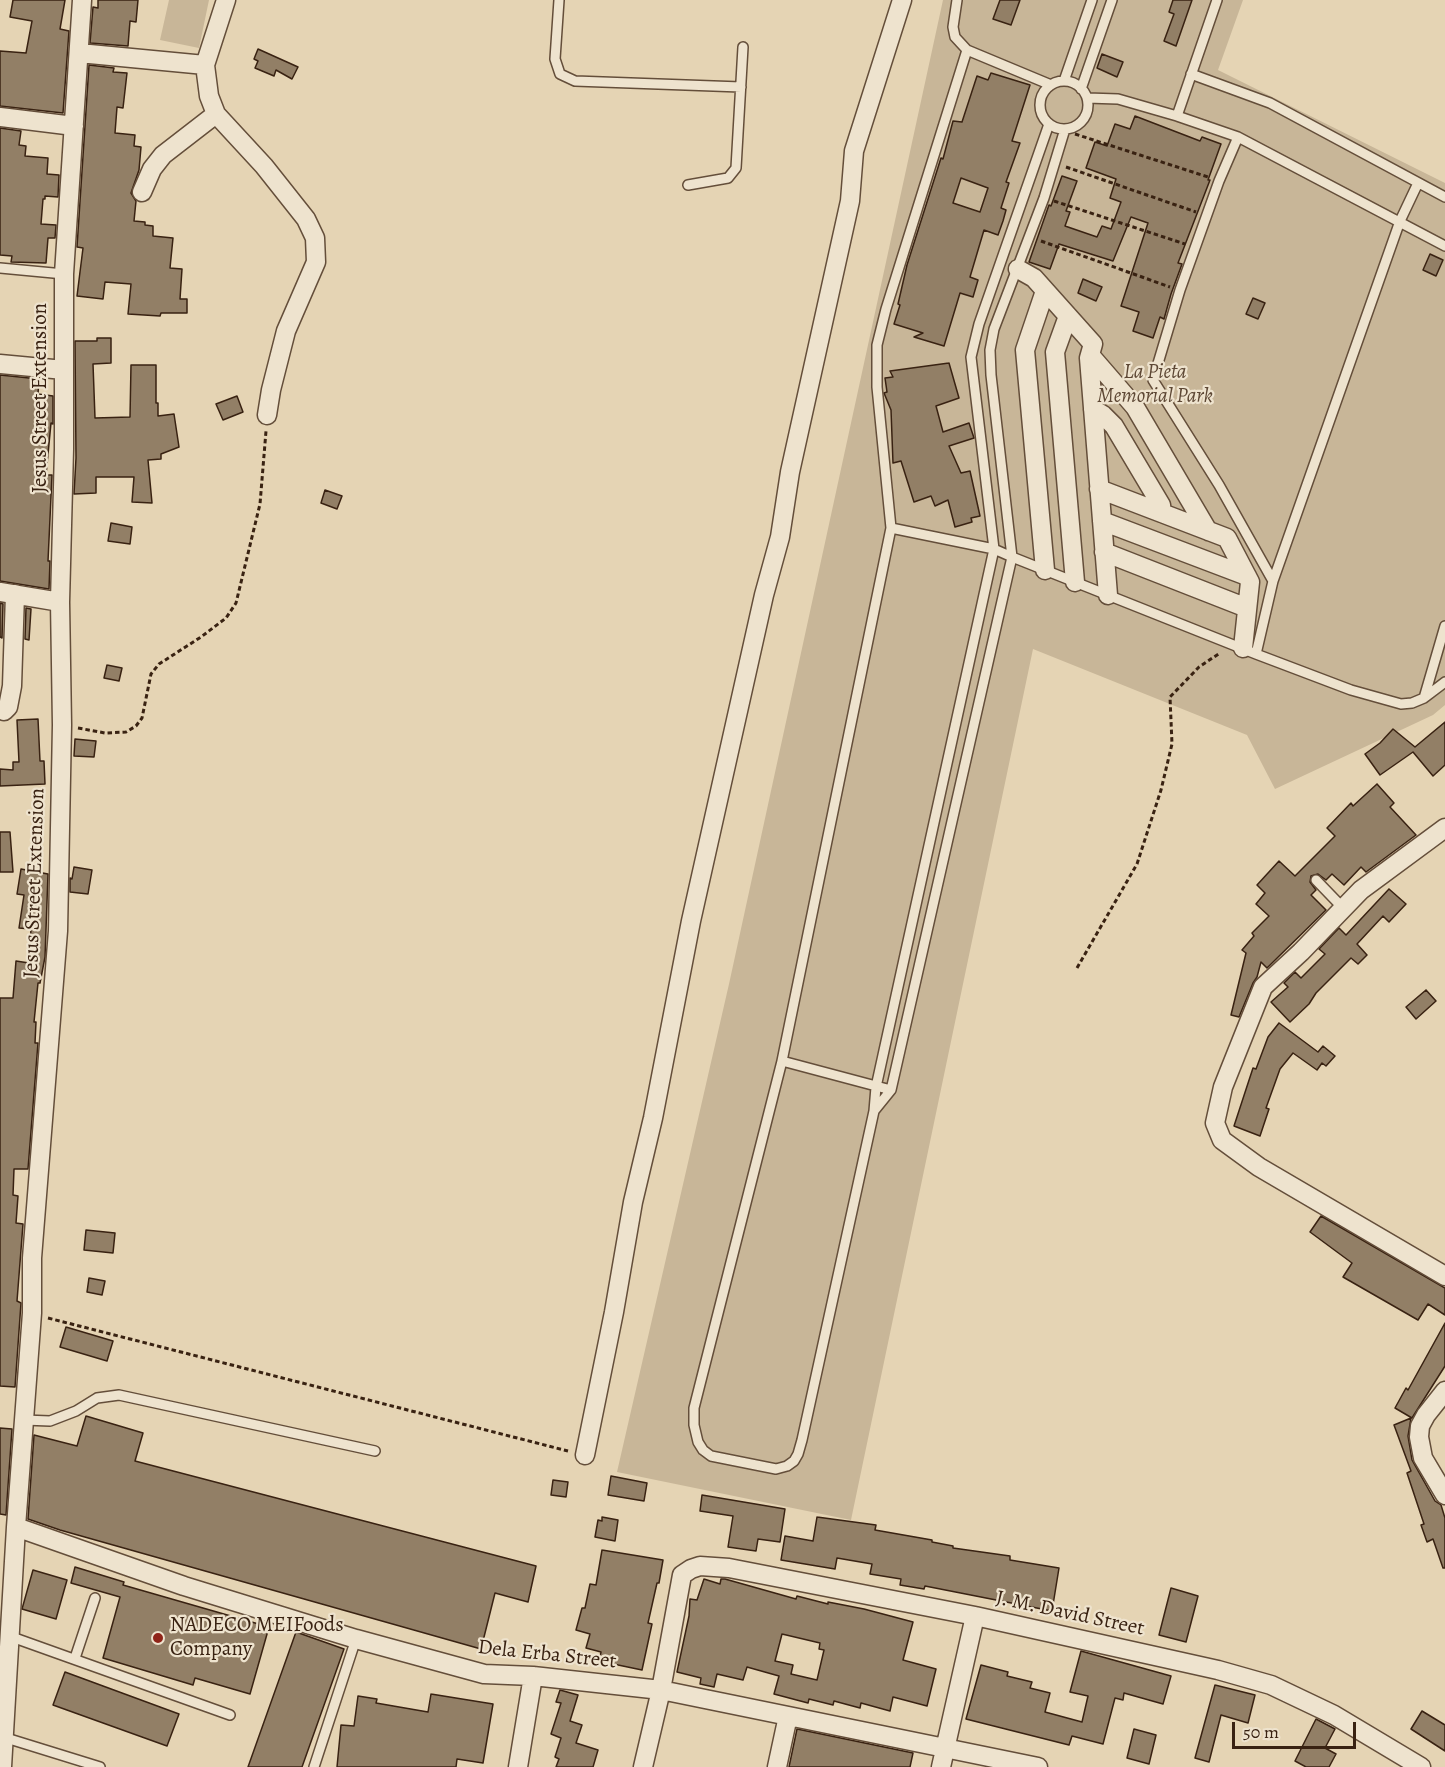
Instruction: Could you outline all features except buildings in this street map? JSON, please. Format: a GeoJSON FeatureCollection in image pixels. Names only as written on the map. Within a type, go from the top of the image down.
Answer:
{"type":"FeatureCollection","features":[{"type":"Feature","properties":{"kind":"street","name":"Jesus Street Extension"},"geometry":{"type":"LineString","coordinates":[[2,1767],[16,1527],[32,1313],[32,1257],[58,932],[62,726],[60,602],[64,274],[82,0]]}},
{"type":"Feature","properties":{"kind":"street"},"geometry":{"type":"LineString","coordinates":[[226,0],[205,65],[209,96],[216,114],[272,175],[306,219],[315,238],[316,262],[286,331],[267,416]]}},
{"type":"Feature","properties":{"kind":"street"},"geometry":{"type":"LineString","coordinates":[[585,1455],[633,1202],[653,1118],[691,921],[764,595],[780,537],[790,472],[844,233],[850,201],[854,151],[902,0]]}},
{"type":"Feature","properties":{"kind":"street"},"geometry":{"type":"LineString","coordinates":[[79,53],[205,65]]}},
{"type":"Feature","properties":{"kind":"street"},"geometry":{"type":"LineString","coordinates":[[142,192],[152,169],[163,155],[216,114]]}},
{"type":"Feature","properties":{"kind":"street"},"geometry":{"type":"LineString","coordinates":[[0,117],[74,126]]}},
{"type":"Feature","properties":{"kind":"street"},"geometry":{"type":"LineString","coordinates":[[1018,269],[1034,278],[1093,344],[1090,355],[1093,409],[1108,595]]}},
{"type":"Feature","properties":{"kind":"street"},"geometry":{"type":"LineString","coordinates":[[1045,291],[1025,350],[1045,570]]}},
{"type":"Feature","properties":{"kind":"street"},"geometry":{"type":"LineString","coordinates":[[1068,316],[1055,352],[1075,582]]}},
{"type":"Feature","properties":{"kind":"street"},"geometry":{"type":"LineString","coordinates":[[1090,355],[1135,407],[1208,531]]}},
{"type":"Feature","properties":{"kind":"street"},"geometry":{"type":"LineString","coordinates":[[0,364],[64,370]]}},
{"type":"Feature","properties":{"kind":"street"},"geometry":{"type":"LineString","coordinates":[[1093,409],[1104,415],[1114,426],[1161,505],[1162,513]]}},
{"type":"Feature","properties":{"kind":"street"},"geometry":{"type":"LineString","coordinates":[[1097,459],[1124,498]]}},
{"type":"Feature","properties":{"kind":"street"},"geometry":{"type":"LineString","coordinates":[[1099,489],[1227,538],[1250,582],[1244,649]]}},
{"type":"Feature","properties":{"kind":"street"},"geometry":{"type":"LineString","coordinates":[[1102,520],[1247,576]]}},
{"type":"Feature","properties":{"kind":"street"},"geometry":{"type":"LineString","coordinates":[[1104,552],[1247,608]]}},
{"type":"Feature","properties":{"kind":"street"},"geometry":{"type":"LineString","coordinates":[[4,711],[8,707],[12,686],[7,593],[60,602]]}},
{"type":"Feature","properties":{"kind":"street"},"geometry":{"type":"LineString","coordinates":[[1445,828],[1360,890],[1344,909],[1263,987],[1223,1087],[1215,1123],[1222,1140],[1259,1167],[1445,1276]]}},
{"type":"Feature","properties":{"kind":"street"},"geometry":{"type":"LineString","coordinates":[[1445,1391],[1426,1415],[1420,1426],[1419,1437],[1423,1458],[1445,1495]]}},
{"type":"Feature","properties":{"kind":"street","name":"Dela Erba Street"},"geometry":{"type":"LineString","coordinates":[[16,1527],[184,1586],[356,1639],[484,1674],[533,1676],[661,1690],[1038,1767]]}},
{"type":"Feature","properties":{"kind":"street","name":"J. M. David Street"},"geometry":{"type":"LineString","coordinates":[[661,1690],[682,1575],[700,1566],[729,1569],[975,1617],[1218,1670],[1271,1685],[1334,1715],[1421,1767]]}},
{"type":"Feature","properties":{"kind":"street"},"geometry":{"type":"LineString","coordinates":[[941,1767],[975,1617]]}},
{"type":"Feature","properties":{"kind":"street"},"geometry":{"type":"LineString","coordinates":[[518,1767],[533,1676]]}},
{"type":"Feature","properties":{"kind":"street"},"geometry":{"type":"LineString","coordinates":[[643,1767],[661,1690]]}},
{"type":"Feature","properties":{"kind":"street"},"geometry":{"type":"LineString","coordinates":[[777,1767],[788,1716]]}},
{"type":"Feature","properties":{"kind":"lane"},"geometry":{"type":"LineString","coordinates":[[559,0],[555,58],[561,74],[568,78],[576,81],[741,87]]}},
{"type":"Feature","properties":{"kind":"lane"},"geometry":{"type":"LineString","coordinates":[[957,0],[953,27],[955,37],[967,50],[1051,86]]}},
{"type":"Feature","properties":{"kind":"lane"},"geometry":{"type":"LineString","coordinates":[[1064,81],[1092,0]]}},
{"type":"Feature","properties":{"kind":"lane"},"geometry":{"type":"LineString","coordinates":[[1084,93],[1112,0]]}},
{"type":"Feature","properties":{"kind":"lane"},"geometry":{"type":"LineString","coordinates":[[1177,116],[1216,0]]}},
{"type":"Feature","properties":{"kind":"lane"},"geometry":{"type":"LineString","coordinates":[[688,185],[728,178],[736,168],[743,47]]}},
{"type":"Feature","properties":{"kind":"lane"},"geometry":{"type":"LineString","coordinates":[[967,50],[886,309],[877,345],[877,387],[891,528],[782,1061],[694,1408],[694,1425],[698,1442],[711,1456],[776,1469],[787,1466],[798,1454],[994,549],[971,357],[979,324],[1049,124]]}},
{"type":"Feature","properties":{"kind":"lane"},"geometry":{"type":"LineString","coordinates":[[1191,74],[1270,103],[1445,197]]}},
{"type":"Feature","properties":{"kind":"lane"},"geometry":{"type":"LineString","coordinates":[[1064,81],[1076,85],[1084,93],[1088,105],[1084,119],[1065,130],[1049,124],[1044,118],[1040,104],[1045,90],[1064,81]]}},
{"type":"Feature","properties":{"kind":"lane"},"geometry":{"type":"LineString","coordinates":[[1084,93],[1118,99],[1238,136],[1445,246]]}},
{"type":"Feature","properties":{"kind":"lane"},"geometry":{"type":"LineString","coordinates":[[874,1111],[891,1090],[1012,557],[990,357],[994,328],[1044,198],[1065,130]]}},
{"type":"Feature","properties":{"kind":"lane"},"geometry":{"type":"LineString","coordinates":[[1238,136],[1206,215],[1180,290],[1153,380],[1219,484],[1273,581]]}},
{"type":"Feature","properties":{"kind":"lane"},"geometry":{"type":"LineString","coordinates":[[1244,649],[1273,581],[1400,221],[1418,183]]}},
{"type":"Feature","properties":{"kind":"lane"},"geometry":{"type":"LineString","coordinates":[[0,268],[64,274]]}},
{"type":"Feature","properties":{"kind":"lane"},"geometry":{"type":"LineString","coordinates":[[971,357],[990,357]]}},
{"type":"Feature","properties":{"kind":"lane"},"geometry":{"type":"LineString","coordinates":[[891,528],[994,549],[1351,690],[1401,704],[1425,698],[1445,682]]}},
{"type":"Feature","properties":{"kind":"lane"},"geometry":{"type":"LineString","coordinates":[[1425,698],[1445,626]]}},
{"type":"Feature","properties":{"kind":"lane"},"geometry":{"type":"LineString","coordinates":[[1316,880],[1344,909]]}},
{"type":"Feature","properties":{"kind":"lane"},"geometry":{"type":"LineString","coordinates":[[782,1061],[891,1090]]}},
{"type":"Feature","properties":{"kind":"lane"},"geometry":{"type":"LineString","coordinates":[[24,1420],[50,1421],[76,1411],[97,1398],[119,1395],[375,1451]]}},
{"type":"Feature","properties":{"kind":"lane"},"geometry":{"type":"LineString","coordinates":[[75,1658],[95,1598]]}},
{"type":"Feature","properties":{"kind":"lane"},"geometry":{"type":"LineString","coordinates":[[9,1636],[230,1715]]}},
{"type":"Feature","properties":{"kind":"lane"},"geometry":{"type":"LineString","coordinates":[[314,1767],[356,1639]]}},
{"type":"Feature","properties":{"kind":"lane"},"geometry":{"type":"LineString","coordinates":[[3,1737],[100,1767]]}},
{"type":"Feature","properties":{"kind":"path"},"geometry":{"type":"LineString","coordinates":[[1065,130],[1219,181]]}},
{"type":"Feature","properties":{"kind":"path"},"geometry":{"type":"LineString","coordinates":[[1055,163],[1206,215]]}},
{"type":"Feature","properties":{"kind":"path"},"geometry":{"type":"LineString","coordinates":[[1044,198],[1195,247]]}},
{"type":"Feature","properties":{"kind":"path"},"geometry":{"type":"LineString","coordinates":[[1030,237],[1180,290]]}},
{"type":"Feature","properties":{"kind":"path"},"geometry":{"type":"LineString","coordinates":[[62,726],[105,733],[126,732],[136,726],[142,718],[152,674],[159,664],[201,638],[226,618],[236,603],[260,504],[267,416]]}},
{"type":"Feature","properties":{"kind":"path"},"geometry":{"type":"LineString","coordinates":[[1077,968],[1137,864],[1161,790],[1172,744],[1170,697],[1199,667],[1244,649]]}},
{"type":"Feature","properties":{"kind":"path"},"geometry":{"type":"LineString","coordinates":[[32,1313],[585,1455]]}},
{"type":"Feature","properties":{"kind":"green space"},"geometry":{"type":"Polygon","coordinates":[[[169,0],[209,0],[199,48],[160,40],[169,0]]]}},
{"type":"Feature","properties":{"kind":"green space","name":"La Pieta Memorial Park"},"geometry":{"type":"Polygon","coordinates":[[[943,0],[1243,0],[1218,70],[1445,183],[1445,705],[1433,715],[1275,789],[1247,735],[1033,649],[851,1520],[617,1472],[729,984],[943,0]]]}},
{"type":"Feature","properties":{"kind":"place","name":"NADECO MEIFoods Company"},"geometry":{"type":"Point","coordinates":[158,1638]}}]}
